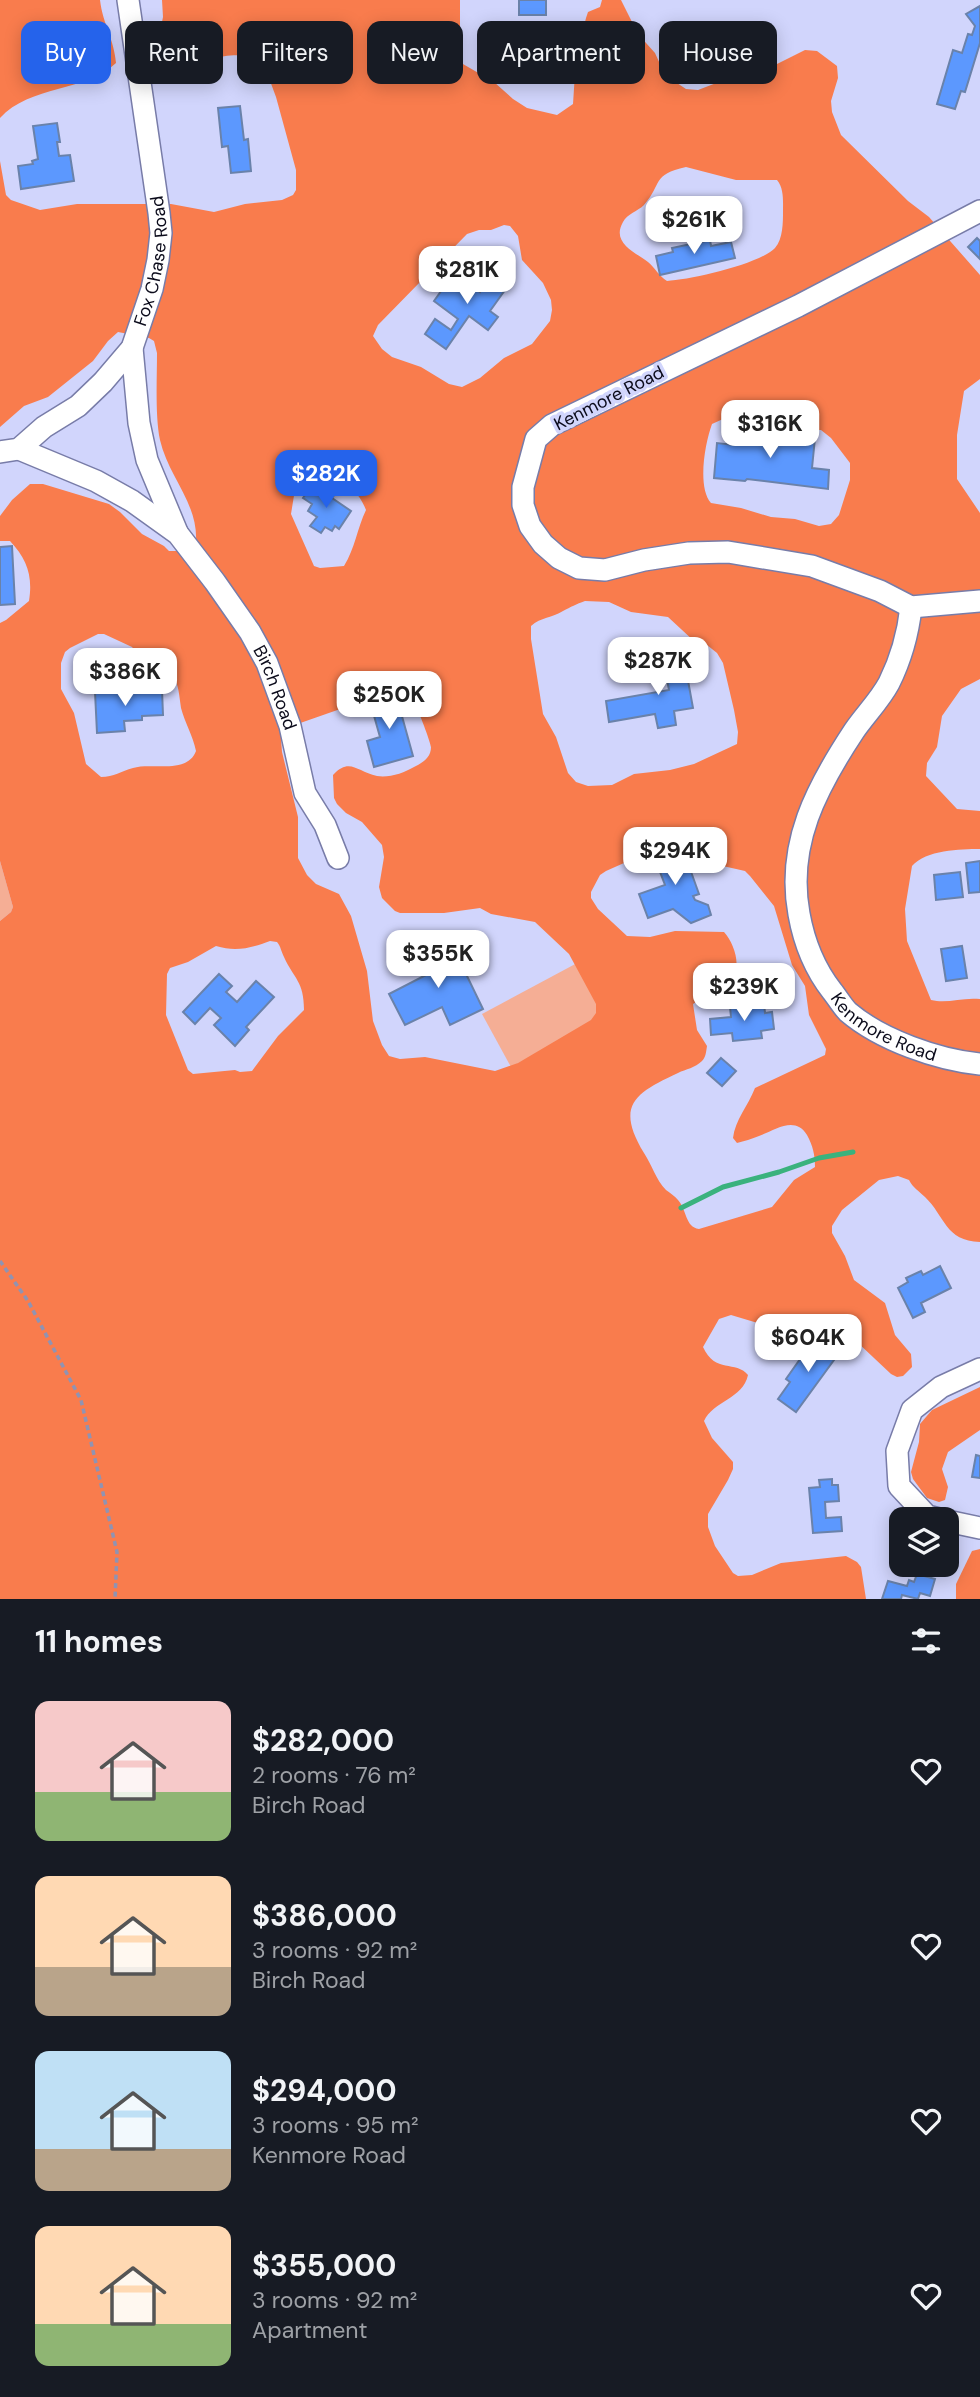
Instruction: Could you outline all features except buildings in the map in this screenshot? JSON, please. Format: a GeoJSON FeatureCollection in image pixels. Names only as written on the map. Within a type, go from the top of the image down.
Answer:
{"type":"FeatureCollection","features":[{"type":"Feature","properties":{"kind":"street","name":"Fox Chase Road"},"geometry":{"type":"LineString","coordinates":[[9,450],[78,406],[103,382],[132,348],[152,289],[161,233],[128,0]]}},
{"type":"Feature","properties":{"kind":"street","name":"Kenmore Road"},"geometry":{"type":"LineString","coordinates":[[980,211],[798,306],[552,425],[536,439],[523,487],[523,505],[530,526],[543,544],[559,558],[579,568],[605,570],[689,553],[741,553],[812,566],[880,591],[911,607],[908,631],[888,685],[855,730],[806,816],[798,852],[796,894],[803,936],[821,976],[848,1012],[900,1045],[980,1064]]}},
{"type":"Feature","properties":{"kind":"street","name":"Birch Road"},"geometry":{"type":"LineString","coordinates":[[132,348],[139,423],[147,460],[178,534],[250,632],[267,663],[290,726],[305,793],[325,825],[338,858]]}},
{"type":"Feature","properties":{"kind":"street","name":"Birch Road"},"geometry":{"type":"LineString","coordinates":[[9,450],[96,481],[178,534]]}},
{"type":"Feature","properties":{"kind":"street"},"geometry":{"type":"LineString","coordinates":[[911,607],[980,601]]}},
{"type":"Feature","properties":{"kind":"street"},"geometry":{"type":"LineString","coordinates":[[918,1507],[899,1486],[897,1451],[912,1410],[941,1387],[980,1369]]}},
{"type":"Feature","properties":{"kind":"street"},"geometry":{"type":"LineString","coordinates":[[959,1524],[980,1528]]}},
{"type":"Feature","properties":{"kind":"path"},"geometry":{"type":"LineString","coordinates":[[0,1261],[28,1301],[81,1400],[117,1552],[115,1599]]}},
{"type":"Feature","properties":{"kind":"shaded area"},"geometry":{"type":"Polygon","coordinates":[[[0,0],[100,0],[104,21],[21,21],[21,84],[73,84],[27,100],[12,107],[0,118],[0,0]]]}},
{"type":"Feature","properties":{"kind":"shaded area"},"geometry":{"type":"Polygon","coordinates":[[[162,0],[460,0],[460,21],[367,21],[367,84],[463,84],[463,64],[477,72],[477,84],[496,84],[527,108],[557,115],[573,104],[574,84],[645,84],[645,42],[659,62],[659,84],[678,84],[686,89],[698,90],[714,84],[777,84],[777,64],[805,50],[817,51],[837,66],[838,78],[831,101],[832,112],[841,135],[908,201],[929,217],[980,275],[980,379],[964,391],[957,435],[957,479],[980,513],[980,679],[961,689],[942,716],[937,747],[927,763],[926,776],[957,809],[980,811],[980,849],[944,852],[918,861],[912,866],[905,909],[907,941],[931,1000],[980,999],[980,1242],[968,1241],[952,1232],[932,1204],[909,1180],[898,1176],[879,1180],[842,1210],[832,1226],[832,1233],[854,1280],[885,1303],[895,1335],[911,1354],[912,1367],[903,1376],[891,1374],[857,1342],[837,1332],[812,1332],[761,1324],[731,1315],[719,1319],[703,1347],[713,1361],[738,1368],[748,1375],[740,1390],[708,1414],[704,1421],[712,1438],[733,1462],[728,1480],[708,1514],[708,1527],[715,1546],[733,1573],[738,1576],[752,1575],[781,1563],[846,1556],[861,1567],[866,1599],[0,1599],[0,921],[13,907],[0,861],[0,623],[29,601],[30,584],[21,554],[10,541],[0,541],[0,516],[12,500],[30,484],[43,484],[109,504],[142,534],[169,551],[181,551],[196,541],[188,502],[169,466],[160,440],[157,353],[154,341],[149,338],[118,332],[93,361],[48,397],[24,406],[0,427],[0,161],[6,195],[11,200],[40,210],[77,204],[171,204],[214,212],[245,204],[282,200],[293,195],[296,190],[296,170],[271,84],[353,84],[353,21],[237,21],[237,55],[223,57],[223,21],[162,21],[162,0]],[[686,167],[662,177],[644,205],[625,219],[620,229],[620,236],[626,246],[648,262],[667,281],[691,278],[755,260],[778,244],[782,230],[783,203],[777,180],[736,180],[686,167]],[[504,225],[467,234],[378,325],[373,336],[382,349],[392,357],[421,367],[449,384],[462,387],[480,378],[504,358],[532,344],[550,321],[551,300],[543,283],[522,260],[518,236],[510,226],[504,225]],[[723,419],[712,424],[703,476],[704,487],[711,503],[819,526],[831,524],[839,515],[850,480],[850,463],[831,438],[821,430],[802,430],[784,423],[723,419]],[[311,465],[300,472],[291,514],[314,566],[344,566],[366,510],[363,502],[344,481],[328,470],[311,465]],[[585,601],[531,626],[543,714],[556,737],[568,773],[576,782],[588,786],[612,785],[634,774],[694,764],[737,744],[734,710],[723,663],[717,653],[707,645],[695,642],[668,617],[631,612],[609,602],[585,601]],[[98,634],[65,652],[61,663],[61,689],[74,713],[86,764],[101,777],[141,767],[177,765],[191,758],[196,751],[173,675],[148,667],[132,647],[104,634],[98,634]],[[402,676],[383,678],[346,707],[286,728],[281,739],[282,752],[298,817],[298,858],[307,875],[316,884],[339,894],[351,916],[367,971],[373,1021],[389,1056],[400,1059],[425,1057],[495,1071],[518,1063],[591,1020],[596,1013],[596,1004],[569,954],[535,922],[491,914],[480,908],[444,913],[400,913],[382,898],[379,887],[384,857],[382,845],[362,822],[337,804],[334,798],[333,775],[349,766],[377,776],[386,776],[410,769],[428,757],[431,747],[409,688],[402,676]],[[661,838],[624,863],[600,875],[591,892],[591,898],[598,909],[627,936],[650,937],[675,931],[724,932],[734,948],[736,961],[732,979],[693,1004],[697,1030],[707,1046],[704,1058],[696,1065],[650,1087],[634,1102],[631,1123],[635,1137],[659,1182],[678,1200],[694,1228],[699,1229],[772,1207],[794,1180],[815,1167],[811,1143],[802,1129],[791,1125],[737,1143],[733,1138],[736,1125],[755,1088],[825,1055],[826,1049],[809,1015],[805,986],[792,965],[774,906],[745,871],[714,864],[697,845],[687,839],[661,838]],[[270,941],[237,949],[216,946],[188,962],[170,968],[167,974],[166,1015],[188,1070],[193,1074],[252,1071],[278,1036],[304,1010],[300,986],[277,942],[270,941]]]}},
{"type":"Feature","properties":{"kind":"shaded area"},"geometry":{"type":"Polygon","coordinates":[[[602,0],[621,0],[632,21],[585,21],[588,12],[600,7],[602,0]]]}},
{"type":"Feature","properties":{"kind":"shaded area"},"geometry":{"type":"Polygon","coordinates":[[[111,41],[113,47],[116,63],[111,67],[111,41]]]}},
{"type":"Feature","properties":{"kind":"shaded area"},"geometry":{"type":"Polygon","coordinates":[[[0,861],[13,907],[0,921],[0,861]]]}},
{"type":"Feature","properties":{"kind":"shaded area"},"geometry":{"type":"Polygon","coordinates":[[[579,962],[607,1016],[511,1067],[482,1014],[579,962]]]}},
{"type":"Feature","properties":{"kind":"shaded area"},"geometry":{"type":"Polygon","coordinates":[[[980,1387],[980,1430],[948,1452],[942,1469],[948,1487],[945,1500],[939,1502],[927,1498],[911,1472],[919,1442],[920,1424],[932,1410],[980,1387]]]}},
{"type":"Feature","properties":{"kind":"shaded area"},"geometry":{"type":"Polygon","coordinates":[[[980,1549],[980,1599],[956,1599],[956,1584],[972,1551],[980,1549]]]}},
{"type":"Feature","properties":{"kind":"waterway"},"geometry":{"type":"LineString","coordinates":[[681,1208],[723,1187],[819,1158],[853,1152]]}}]}
